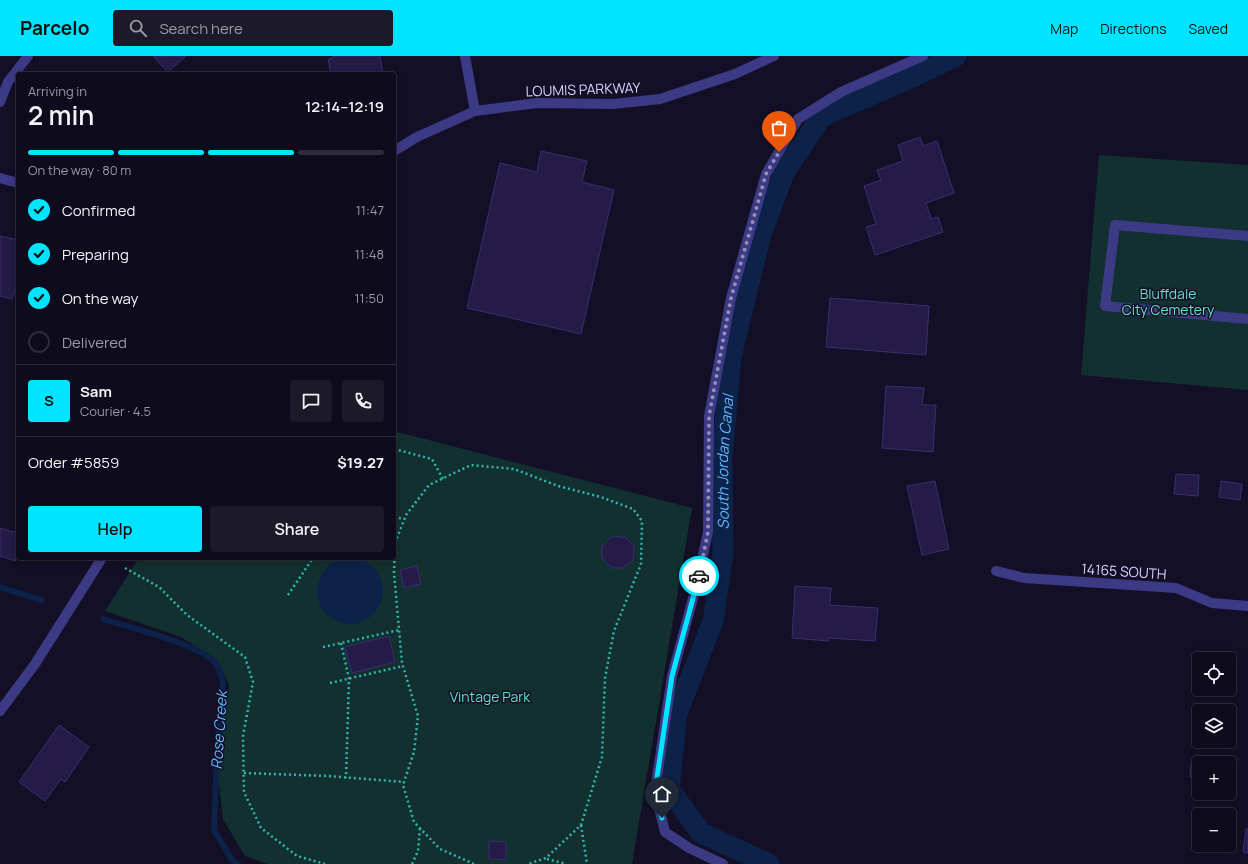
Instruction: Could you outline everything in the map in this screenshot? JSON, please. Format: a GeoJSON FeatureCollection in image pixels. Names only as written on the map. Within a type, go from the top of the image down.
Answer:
{"type":"FeatureCollection","features":[{"type":"Feature","properties":{"kind":"street"},"geometry":{"type":"LineString","coordinates":[[0,102],[8,82],[28,56]]}},
{"type":"Feature","properties":{"kind":"street"},"geometry":{"type":"LineString","coordinates":[[464,56],[475,111]]}},
{"type":"Feature","properties":{"kind":"street","name":"LOUMIS PARKWAY"},"geometry":{"type":"LineString","coordinates":[[396,150],[417,136],[475,111],[537,103],[612,104],[660,99],[735,74],[774,56]]}},
{"type":"Feature","properties":{"kind":"street"},"geometry":{"type":"LineString","coordinates":[[723,864],[689,848],[665,832],[655,791],[672,676],[696,587],[708,532],[709,416],[731,298],[766,174],[798,119],[841,92],[923,56]]}},
{"type":"Feature","properties":{"kind":"street"},"geometry":{"type":"LineString","coordinates":[[0,178],[16,182]]}},
{"type":"Feature","properties":{"kind":"street"},"geometry":{"type":"LineString","coordinates":[[1248,236],[1115,225],[1105,306],[1248,319]]}},
{"type":"Feature","properties":{"kind":"street"},"geometry":{"type":"LineString","coordinates":[[0,711],[36,664],[101,560]]}},
{"type":"Feature","properties":{"kind":"street","name":"14165 SOUTH"},"geometry":{"type":"LineString","coordinates":[[996,571],[1024,578],[1176,588],[1212,603],[1248,606]]}},
{"type":"Feature","properties":{"kind":"path"},"geometry":{"type":"LineString","coordinates":[[396,450],[432,459],[443,479]]}},
{"type":"Feature","properties":{"kind":"path"},"geometry":{"type":"LineString","coordinates":[[396,540],[406,515],[429,485],[471,465],[514,469],[558,486],[601,496],[633,509],[642,521],[641,564],[614,631],[605,678],[602,757],[581,825],[586,864]]}},
{"type":"Feature","properties":{"kind":"path"},"geometry":{"type":"LineString","coordinates":[[396,517],[404,519]]}},
{"type":"Feature","properties":{"kind":"path"},"geometry":{"type":"LineString","coordinates":[[288,595],[313,560]]}},
{"type":"Feature","properties":{"kind":"path"},"geometry":{"type":"LineString","coordinates":[[395,560],[394,573],[403,666],[418,716],[414,752],[403,785],[414,822],[440,849],[474,864]]}},
{"type":"Feature","properties":{"kind":"path"},"geometry":{"type":"LineString","coordinates":[[125,568],[159,587],[187,615],[245,658],[253,682],[243,736],[244,792],[261,828],[297,856],[325,864]]}},
{"type":"Feature","properties":{"kind":"path"},"geometry":{"type":"LineString","coordinates":[[322,647],[399,630]]}},
{"type":"Feature","properties":{"kind":"path"},"geometry":{"type":"LineString","coordinates":[[341,643],[349,679],[346,778]]}},
{"type":"Feature","properties":{"kind":"path"},"geometry":{"type":"LineString","coordinates":[[330,683],[403,666]]}},
{"type":"Feature","properties":{"kind":"path"},"geometry":{"type":"LineString","coordinates":[[244,773],[404,782]]}},
{"type":"Feature","properties":{"kind":"path"},"geometry":{"type":"LineString","coordinates":[[528,864],[546,858],[581,825]]}},
{"type":"Feature","properties":{"kind":"path"},"geometry":{"type":"LineString","coordinates":[[412,864],[418,850],[420,827]]}},
{"type":"Feature","properties":{"kind":"path"},"geometry":{"type":"LineString","coordinates":[[546,858],[566,864]]}},
{"type":"Feature","properties":{"kind":"green space","name":"Bluffdale City Cemetery"},"geometry":{"type":"Polygon","coordinates":[[[1099,155],[1248,165],[1248,390],[1081,375],[1099,155]]]}},
{"type":"Feature","properties":{"kind":"green space","name":"Vintage Park"},"geometry":{"type":"Polygon","coordinates":[[[396,432],[692,508],[632,864],[268,864],[245,856],[223,819],[215,750],[229,685],[218,661],[181,637],[105,611],[138,560],[396,560],[396,432]]]}},
{"type":"Feature","properties":{"kind":"water"},"geometry":{"type":"Polygon","coordinates":[[[340,560],[360,560],[368,564],[377,573],[383,591],[380,604],[373,614],[363,621],[350,624],[337,621],[327,614],[320,604],[317,591],[320,578],[323,573],[332,564],[340,560]]]}},
{"type":"Feature","properties":{"kind":"building"},"geometry":{"type":"Polygon","coordinates":[[[153,56],[186,56],[168,72],[153,56]]]}},
{"type":"Feature","properties":{"kind":"building"},"geometry":{"type":"Polygon","coordinates":[[[333,56],[380,56],[383,72],[331,72],[328,59],[333,58],[333,56]]]}},
{"type":"Feature","properties":{"kind":"building"},"geometry":{"type":"Polygon","coordinates":[[[920,137],[923,146],[937,141],[954,193],[926,203],[931,219],[938,217],[943,232],[875,255],[866,227],[876,224],[864,186],[881,180],[877,170],[903,161],[898,145],[920,137]]]}},
{"type":"Feature","properties":{"kind":"building"},"geometry":{"type":"Polygon","coordinates":[[[541,151],[587,161],[582,182],[614,190],[581,334],[467,308],[500,163],[537,172],[541,151]]]}},
{"type":"Feature","properties":{"kind":"building"},"geometry":{"type":"Polygon","coordinates":[[[0,236],[16,240],[16,292],[14,292],[12,299],[0,296],[0,236]]]}},
{"type":"Feature","properties":{"kind":"building"},"geometry":{"type":"Polygon","coordinates":[[[830,298],[929,306],[926,355],[826,347],[830,298]]]}},
{"type":"Feature","properties":{"kind":"building"},"geometry":{"type":"Polygon","coordinates":[[[886,386],[924,388],[922,405],[936,405],[933,452],[882,448],[886,386]]]}},
{"type":"Feature","properties":{"kind":"building"},"geometry":{"type":"Polygon","coordinates":[[[1176,474],[1199,475],[1198,496],[1174,494],[1176,474]]]}},
{"type":"Feature","properties":{"kind":"building"},"geometry":{"type":"Polygon","coordinates":[[[935,481],[949,549],[922,555],[907,486],[935,481]]]}},
{"type":"Feature","properties":{"kind":"building"},"geometry":{"type":"Polygon","coordinates":[[[1221,481],[1242,484],[1240,500],[1219,497],[1221,481]]]}},
{"type":"Feature","properties":{"kind":"building"},"geometry":{"type":"Polygon","coordinates":[[[0,528],[16,532],[15,561],[0,556],[0,528]]]}},
{"type":"Feature","properties":{"kind":"building"},"geometry":{"type":"Polygon","coordinates":[[[613,536],[626,538],[634,546],[633,560],[623,568],[612,568],[602,558],[602,546],[613,536]]]}},
{"type":"Feature","properties":{"kind":"building"},"geometry":{"type":"Polygon","coordinates":[[[417,566],[421,584],[404,588],[400,570],[417,566]]]}},
{"type":"Feature","properties":{"kind":"building"},"geometry":{"type":"Polygon","coordinates":[[[795,586],[831,588],[830,605],[878,608],[875,641],[829,638],[829,641],[792,638],[795,586]]]}},
{"type":"Feature","properties":{"kind":"building"},"geometry":{"type":"Polygon","coordinates":[[[389,636],[395,662],[352,673],[345,647],[389,636]]]}},
{"type":"Feature","properties":{"kind":"building"},"geometry":{"type":"Polygon","coordinates":[[[59,725],[89,747],[65,782],[61,779],[45,801],[19,782],[59,725]]]}},
{"type":"Feature","properties":{"kind":"building"},"geometry":{"type":"Polygon","coordinates":[[[1191,764],[1192,777],[1190,777],[1191,764]]]}},
{"type":"Feature","properties":{"kind":"building"},"geometry":{"type":"Polygon","coordinates":[[[1246,829],[1248,829],[1248,853],[1243,852],[1246,829]]]}},
{"type":"Feature","properties":{"kind":"building"},"geometry":{"type":"Polygon","coordinates":[[[489,841],[506,842],[506,860],[489,859],[489,841]]]}},
{"type":"Feature","properties":{"kind":"waterway","name":"South Jordan Canal"},"geometry":{"type":"LineString","coordinates":[[769,864],[701,833],[669,789],[677,713],[713,621],[723,555],[722,458],[731,357],[761,234],[784,173],[821,117],[917,75],[956,56]]}},
{"type":"Feature","properties":{"kind":"waterway","name":"Rose Creek"},"geometry":{"type":"LineString","coordinates":[[0,587],[41,600]]}},
{"type":"Feature","properties":{"kind":"waterway","name":"Rose Creek"},"geometry":{"type":"LineString","coordinates":[[103,619],[145,631],[179,643],[206,655],[217,664],[223,685],[217,749],[214,830],[232,860],[237,864]]}},
{"type":"Feature","properties":{"kind":"way so far"},"geometry":{"type":"LineString","coordinates":[[699,576],[708,532],[709,416],[731,298],[766,174],[779,152]]}},
{"type":"Feature","properties":{"kind":"route"},"geometry":{"type":"LineString","coordinates":[[662,818],[655,791],[672,676],[699,576]]}}]}
